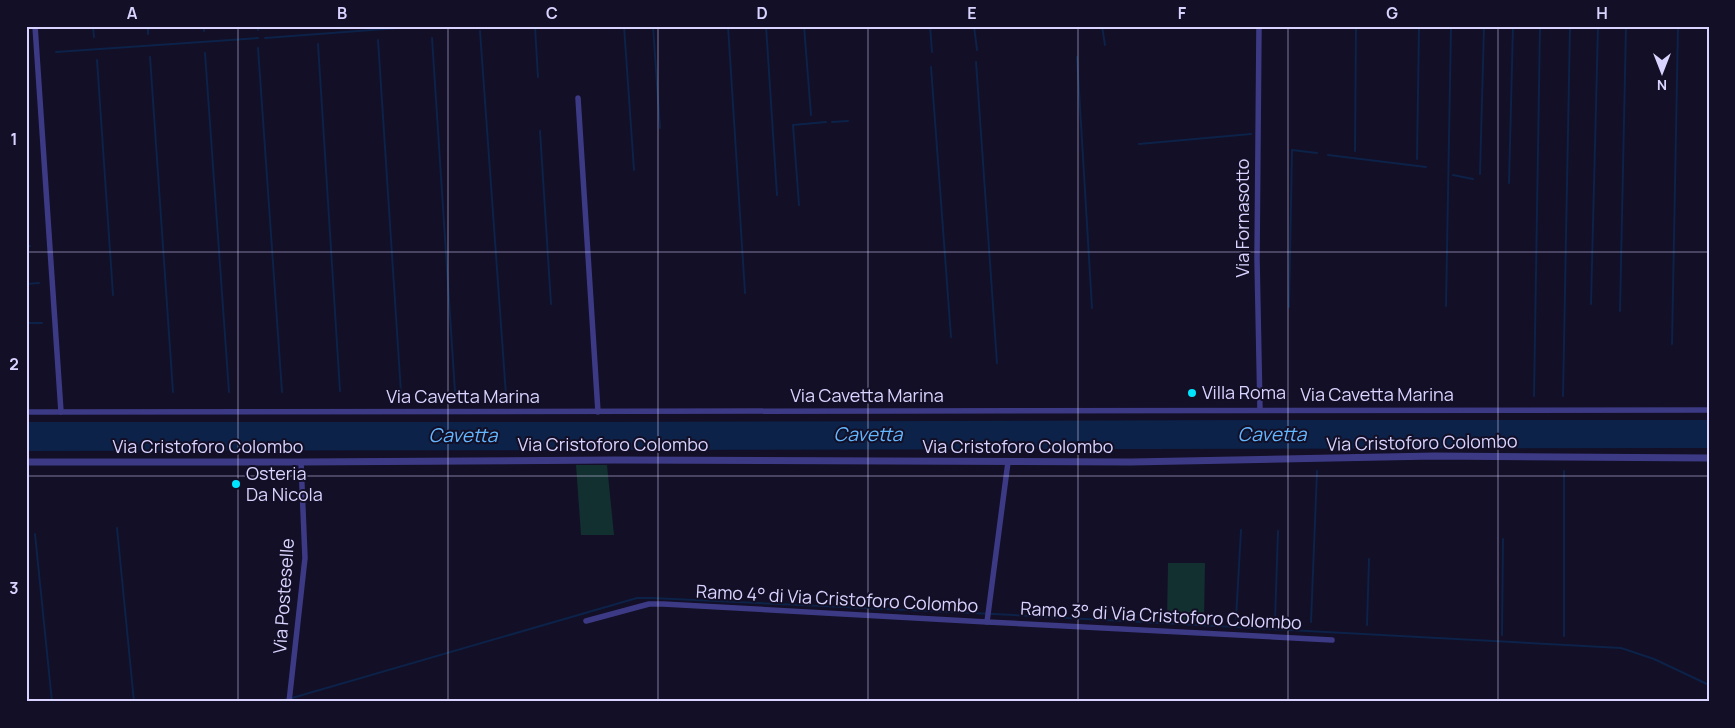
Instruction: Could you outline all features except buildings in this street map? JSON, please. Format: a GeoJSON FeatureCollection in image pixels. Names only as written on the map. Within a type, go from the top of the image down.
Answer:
{"type":"FeatureCollection","features":[{"type":"Feature","properties":{"kind":"street"},"geometry":{"type":"LineString","coordinates":[[35,26],[61,412]]}},
{"type":"Feature","properties":{"kind":"street","name":"Via Fornasotto"},"geometry":{"type":"LineString","coordinates":[[1259,26],[1257,268],[1260,410]]}},
{"type":"Feature","properties":{"kind":"street"},"geometry":{"type":"LineString","coordinates":[[578,98],[598,412]]}},
{"type":"Feature","properties":{"kind":"street","name":"Via Cavetta Marina"},"geometry":{"type":"LineString","coordinates":[[26,412],[1709,410]]}},
{"type":"Feature","properties":{"kind":"street","name":"Via Cristoforo Colombo"},"geometry":{"type":"LineString","coordinates":[[26,462],[611,460],[1131,462],[1443,456],[1709,458]]}},
{"type":"Feature","properties":{"kind":"street","name":"Via Posteselle"},"geometry":{"type":"LineString","coordinates":[[289,699],[304,558],[300,462]]}},
{"type":"Feature","properties":{"kind":"street","name":"Ramo 4° di Via Cristoforo Colombo"},"geometry":{"type":"LineString","coordinates":[[586,621],[649,604],[988,620],[1008,462]]}},
{"type":"Feature","properties":{"kind":"street","name":"Ramo 3° di Via Cristoforo Colombo"},"geometry":{"type":"LineString","coordinates":[[988,620],[1332,640]]}},
{"type":"Feature","properties":{"kind":"green space"},"geometry":{"type":"Polygon","coordinates":[[[576,465],[607,465],[614,535],[581,535],[576,465]]]}},
{"type":"Feature","properties":{"kind":"green space"},"geometry":{"type":"Polygon","coordinates":[[[1168,563],[1205,563],[1204,621],[1167,620],[1168,563]]]}},
{"type":"Feature","properties":{"kind":"water","name":"Cavetta"},"geometry":{"type":"Polygon","coordinates":[[[1709,420],[1709,448],[26,451],[26,422],[1709,420]]]}},
{"type":"Feature","properties":{"kind":"waterway"},"geometry":{"type":"LineString","coordinates":[[93,26],[94,37]]}},
{"type":"Feature","properties":{"kind":"waterway"},"geometry":{"type":"LineString","coordinates":[[148,26],[148,34]]}},
{"type":"Feature","properties":{"kind":"waterway"},"geometry":{"type":"LineString","coordinates":[[204,26],[204,31]]}},
{"type":"Feature","properties":{"kind":"waterway"},"geometry":{"type":"LineString","coordinates":[[257,26],[258,30]]}},
{"type":"Feature","properties":{"kind":"waterway"},"geometry":{"type":"LineString","coordinates":[[265,38],[425,26]]}},
{"type":"Feature","properties":{"kind":"waterway"},"geometry":{"type":"LineString","coordinates":[[535,26],[538,77]]}},
{"type":"Feature","properties":{"kind":"waterway"},"geometry":{"type":"LineString","coordinates":[[624,26],[634,170]]}},
{"type":"Feature","properties":{"kind":"waterway"},"geometry":{"type":"LineString","coordinates":[[653,26],[660,128]]}},
{"type":"Feature","properties":{"kind":"waterway"},"geometry":{"type":"LineString","coordinates":[[728,26],[745,293]]}},
{"type":"Feature","properties":{"kind":"waterway"},"geometry":{"type":"LineString","coordinates":[[766,26],[777,195]]}},
{"type":"Feature","properties":{"kind":"waterway"},"geometry":{"type":"LineString","coordinates":[[804,26],[811,115]]}},
{"type":"Feature","properties":{"kind":"waterway"},"geometry":{"type":"LineString","coordinates":[[930,26],[932,52]]}},
{"type":"Feature","properties":{"kind":"waterway"},"geometry":{"type":"LineString","coordinates":[[974,26],[977,50]]}},
{"type":"Feature","properties":{"kind":"waterway"},"geometry":{"type":"LineString","coordinates":[[1102,26],[1105,45]]}},
{"type":"Feature","properties":{"kind":"waterway"},"geometry":{"type":"LineString","coordinates":[[1355,151],[1356,26]]}},
{"type":"Feature","properties":{"kind":"waterway"},"geometry":{"type":"LineString","coordinates":[[1417,159],[1419,26]]}},
{"type":"Feature","properties":{"kind":"waterway"},"geometry":{"type":"LineString","coordinates":[[1446,306],[1451,26]]}},
{"type":"Feature","properties":{"kind":"waterway"},"geometry":{"type":"LineString","coordinates":[[1480,174],[1484,26]]}},
{"type":"Feature","properties":{"kind":"waterway"},"geometry":{"type":"LineString","coordinates":[[1509,183],[1513,26]]}},
{"type":"Feature","properties":{"kind":"waterway"},"geometry":{"type":"LineString","coordinates":[[1534,396],[1540,26]]}},
{"type":"Feature","properties":{"kind":"waterway"},"geometry":{"type":"LineString","coordinates":[[1563,396],[1570,26]]}},
{"type":"Feature","properties":{"kind":"waterway"},"geometry":{"type":"LineString","coordinates":[[1591,304],[1598,26]]}},
{"type":"Feature","properties":{"kind":"waterway"},"geometry":{"type":"LineString","coordinates":[[1620,311],[1626,26]]}},
{"type":"Feature","properties":{"kind":"waterway"},"geometry":{"type":"LineString","coordinates":[[1672,344],[1678,26]]}},
{"type":"Feature","properties":{"kind":"waterway"},"geometry":{"type":"LineString","coordinates":[[480,31],[506,395]]}},
{"type":"Feature","properties":{"kind":"waterway"},"geometry":{"type":"LineString","coordinates":[[56,52],[258,38]]}},
{"type":"Feature","properties":{"kind":"waterway"},"geometry":{"type":"LineString","coordinates":[[432,38],[455,392]]}},
{"type":"Feature","properties":{"kind":"waterway"},"geometry":{"type":"LineString","coordinates":[[378,40],[401,393]]}},
{"type":"Feature","properties":{"kind":"waterway"},"geometry":{"type":"LineString","coordinates":[[318,44],[340,391]]}},
{"type":"Feature","properties":{"kind":"waterway"},"geometry":{"type":"LineString","coordinates":[[258,48],[282,392]]}},
{"type":"Feature","properties":{"kind":"waterway"},"geometry":{"type":"LineString","coordinates":[[205,53],[229,392]]}},
{"type":"Feature","properties":{"kind":"waterway"},"geometry":{"type":"LineString","coordinates":[[150,57],[173,392]]}},
{"type":"Feature","properties":{"kind":"waterway"},"geometry":{"type":"LineString","coordinates":[[1077,57],[1092,308]]}},
{"type":"Feature","properties":{"kind":"waterway"},"geometry":{"type":"LineString","coordinates":[[97,60],[113,295]]}},
{"type":"Feature","properties":{"kind":"waterway"},"geometry":{"type":"LineString","coordinates":[[976,62],[997,363]]}},
{"type":"Feature","properties":{"kind":"waterway"},"geometry":{"type":"LineString","coordinates":[[931,67],[951,337]]}},
{"type":"Feature","properties":{"kind":"waterway"},"geometry":{"type":"LineString","coordinates":[[832,122],[848,121]]}},
{"type":"Feature","properties":{"kind":"waterway"},"geometry":{"type":"LineString","coordinates":[[799,205],[793,125],[826,122]]}},
{"type":"Feature","properties":{"kind":"waterway"},"geometry":{"type":"LineString","coordinates":[[540,131],[551,304]]}},
{"type":"Feature","properties":{"kind":"waterway"},"geometry":{"type":"LineString","coordinates":[[1139,144],[1251,134]]}},
{"type":"Feature","properties":{"kind":"waterway"},"geometry":{"type":"LineString","coordinates":[[1289,307],[1292,150],[1317,153]]}},
{"type":"Feature","properties":{"kind":"waterway"},"geometry":{"type":"LineString","coordinates":[[1328,155],[1426,167]]}},
{"type":"Feature","properties":{"kind":"waterway"},"geometry":{"type":"LineString","coordinates":[[1453,175],[1473,179]]}},
{"type":"Feature","properties":{"kind":"waterway"},"geometry":{"type":"LineString","coordinates":[[26,284],[39,283]]}},
{"type":"Feature","properties":{"kind":"waterway"},"geometry":{"type":"LineString","coordinates":[[26,323],[42,323]]}},
{"type":"Feature","properties":{"kind":"waterway"},"geometry":{"type":"LineString","coordinates":[[1311,622],[1317,471]]}},
{"type":"Feature","properties":{"kind":"waterway"},"geometry":{"type":"LineString","coordinates":[[1564,471],[1564,636]]}},
{"type":"Feature","properties":{"kind":"waterway"},"geometry":{"type":"LineString","coordinates":[[117,528],[134,702]]}},
{"type":"Feature","properties":{"kind":"waterway"},"geometry":{"type":"LineString","coordinates":[[1236,619],[1241,530]]}},
{"type":"Feature","properties":{"kind":"waterway"},"geometry":{"type":"LineString","coordinates":[[1275,621],[1278,531]]}},
{"type":"Feature","properties":{"kind":"waterway"},"geometry":{"type":"LineString","coordinates":[[35,534],[52,702]]}},
{"type":"Feature","properties":{"kind":"waterway"},"geometry":{"type":"LineString","coordinates":[[1502,635],[1503,539]]}},
{"type":"Feature","properties":{"kind":"waterway"},"geometry":{"type":"LineString","coordinates":[[1367,625],[1369,559]]}},
{"type":"Feature","properties":{"kind":"waterway"},"geometry":{"type":"LineString","coordinates":[[292,698],[637,598],[994,614],[1621,648],[1654,659],[1709,685]]}},
{"type":"Feature","properties":{"kind":"waterway"},"geometry":{"type":"LineString","coordinates":[[279,702],[287,699]]}},
{"type":"Feature","properties":{"kind":"place","name":"Villa Roma"},"geometry":{"type":"Point","coordinates":[1192,393]}},
{"type":"Feature","properties":{"kind":"place","name":"Osteria Da Nicola"},"geometry":{"type":"Point","coordinates":[236,484]}}]}
